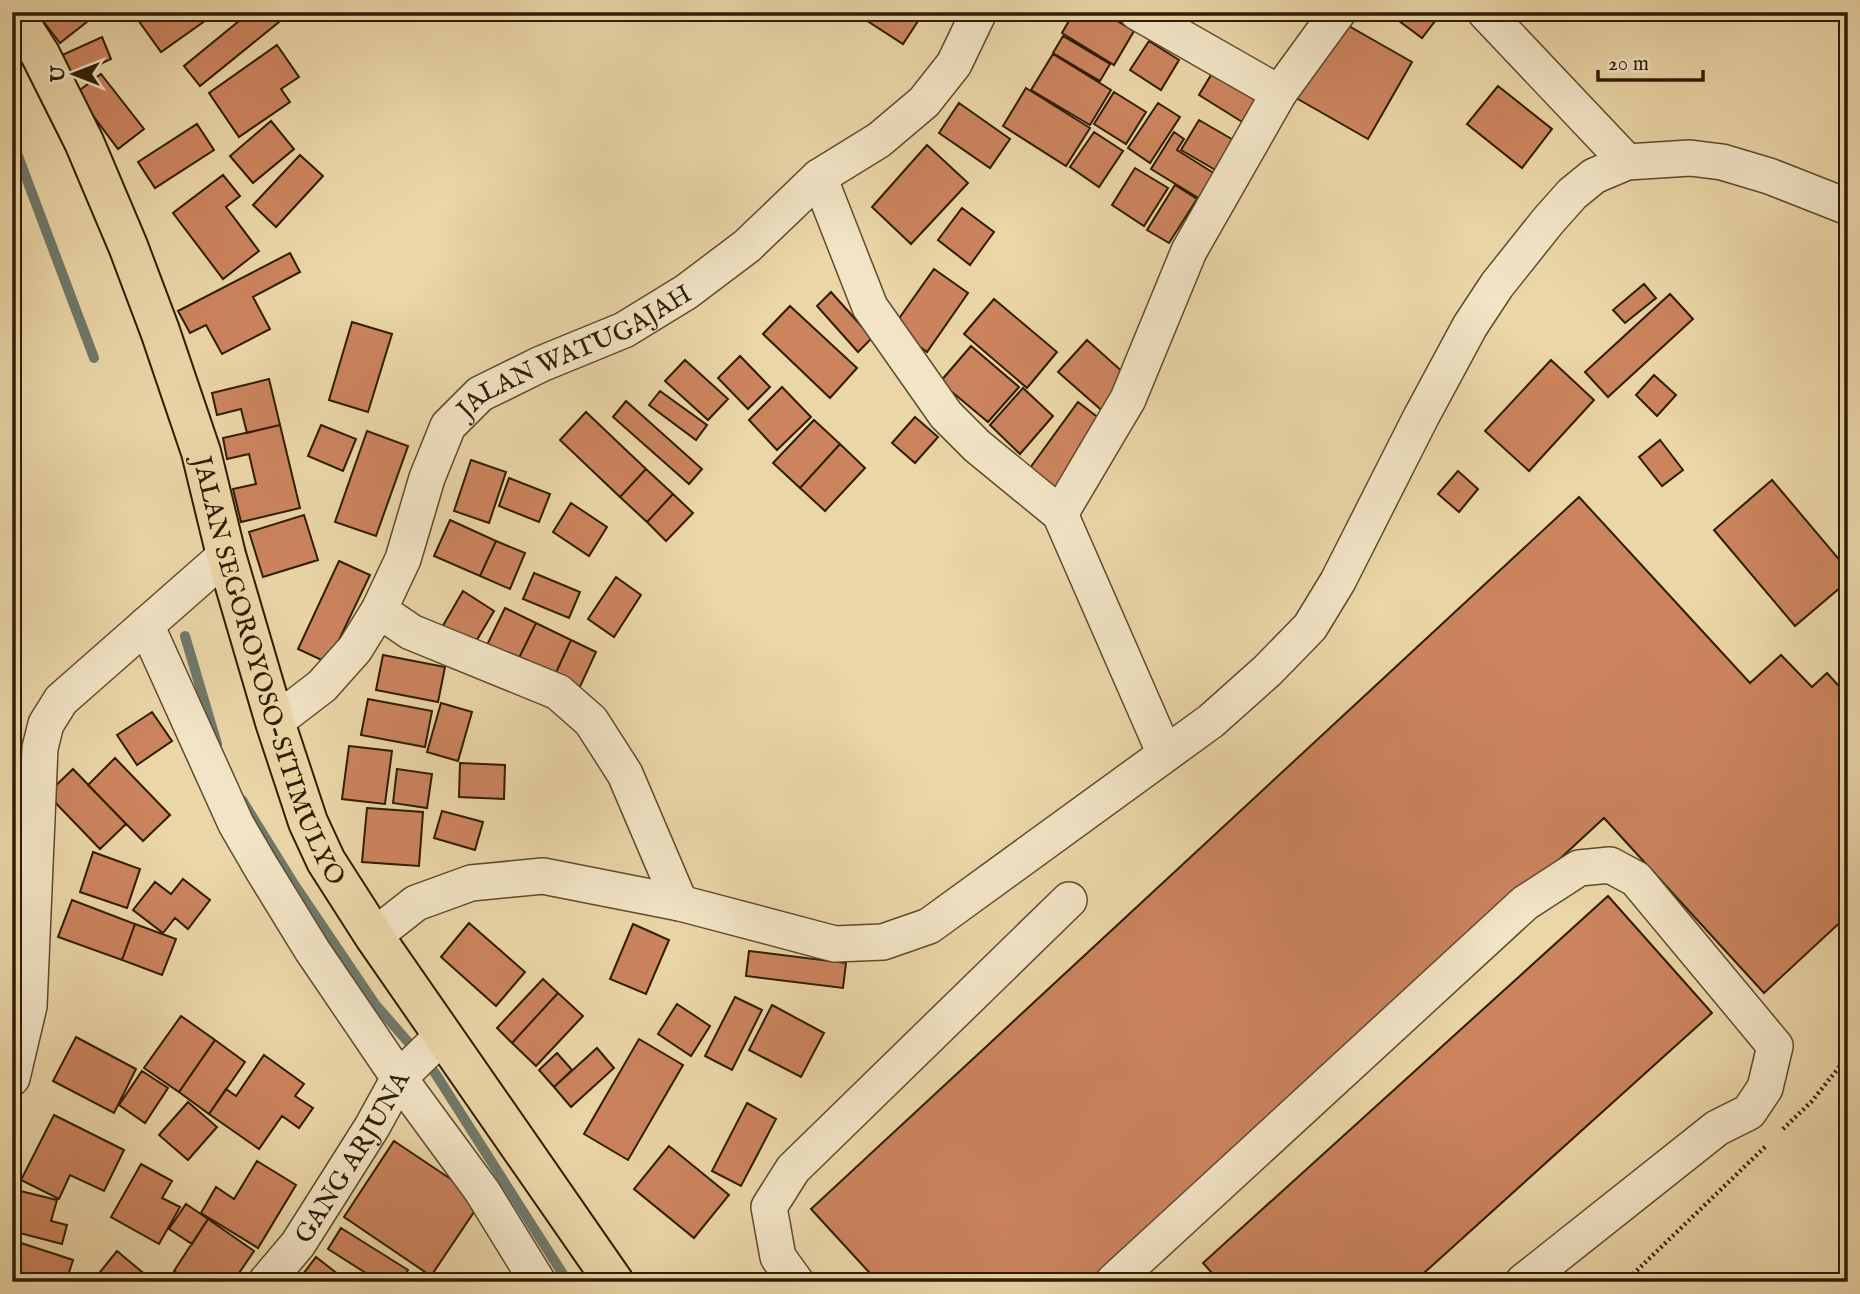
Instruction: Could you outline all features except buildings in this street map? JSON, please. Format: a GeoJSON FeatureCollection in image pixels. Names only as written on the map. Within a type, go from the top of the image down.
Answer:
{"type":"FeatureCollection","features":[{"type":"Feature","properties":{"kind":"main road","name":"JALAN SEGOROYOSO-SITIMULYO"},"geometry":{"type":"LineString","coordinates":[[13,12],[40,54],[79,131],[128,246],[201,452],[226,555],[275,722],[308,822],[321,851],[374,936],[614,1282]]}},
{"type":"Feature","properties":{"kind":"street","name":"JALAN WATUGAJAH"},"geometry":{"type":"LineString","coordinates":[[275,722],[322,686],[355,649],[379,610],[403,559],[427,478],[448,426],[480,394],[541,364],[624,330],[686,292],[747,246],[819,177],[879,140],[924,102],[954,64],[979,12]]}},
{"type":"Feature","properties":{"kind":"street"},"geometry":{"type":"LineString","coordinates":[[1137,12],[1279,93]]}},
{"type":"Feature","properties":{"kind":"street"},"geometry":{"type":"LineString","coordinates":[[1060,514],[1128,400],[1189,251],[1279,93],[1338,12]]}},
{"type":"Feature","properties":{"kind":"street"},"geometry":{"type":"LineString","coordinates":[[1485,12],[1627,162]]}},
{"type":"Feature","properties":{"kind":"street"},"geometry":{"type":"LineString","coordinates":[[374,936],[416,903],[471,883],[543,876],[680,903],[835,944],[883,942],[929,926],[1211,721],[1267,671],[1310,627],[1338,581],[1470,326],[1497,285],[1572,194],[1594,176],[1627,162],[1690,158],[1722,162],[1769,176],[1848,207]]}},
{"type":"Feature","properties":{"kind":"street"},"geometry":{"type":"LineString","coordinates":[[819,177],[870,307],[939,404],[977,446],[1060,514],[1165,754]]}},
{"type":"Feature","properties":{"kind":"street"},"geometry":{"type":"LineString","coordinates":[[12,1078],[29,1006],[40,748],[46,724],[61,700],[226,555]]}},
{"type":"Feature","properties":{"kind":"street"},"geometry":{"type":"LineString","coordinates":[[379,610],[411,632],[558,692],[591,721],[625,774],[680,903]]}},
{"type":"Feature","properties":{"kind":"street"},"geometry":{"type":"LineString","coordinates":[[146,625],[236,824],[312,950],[399,1078],[482,1191],[538,1282]]}},
{"type":"Feature","properties":{"kind":"street"},"geometry":{"type":"LineString","coordinates":[[1113,1282],[1525,903],[1579,868],[1610,865],[1636,878],[1774,1046],[1765,1088],[1749,1112],[1717,1128],[1523,1282]]}},
{"type":"Feature","properties":{"kind":"street"},"geometry":{"type":"LineString","coordinates":[[796,1282],[778,1257],[769,1207],[793,1169],[1069,900]]}},
{"type":"Feature","properties":{"kind":"street","name":"GANG ARJUNA"},"geometry":{"type":"LineString","coordinates":[[266,1282],[298,1244],[372,1127],[399,1078],[443,1035]]}},
{"type":"Feature","properties":{"kind":"path"},"geometry":{"type":"LineString","coordinates":[[1783,1129],[1812,1101],[1848,1056]]}},
{"type":"Feature","properties":{"kind":"path"},"geometry":{"type":"LineString","coordinates":[[1625,1282],[1773,1139]]}},
{"type":"Feature","properties":{"kind":"waterway"},"geometry":{"type":"LineString","coordinates":[[12,140],[94,358]]}},
{"type":"Feature","properties":{"kind":"waterway"},"geometry":{"type":"LineString","coordinates":[[185,636],[217,744]]}},
{"type":"Feature","properties":{"kind":"waterway"},"geometry":{"type":"LineString","coordinates":[[242,800],[292,881],[375,1004],[435,1073],[568,1282]]}}]}
